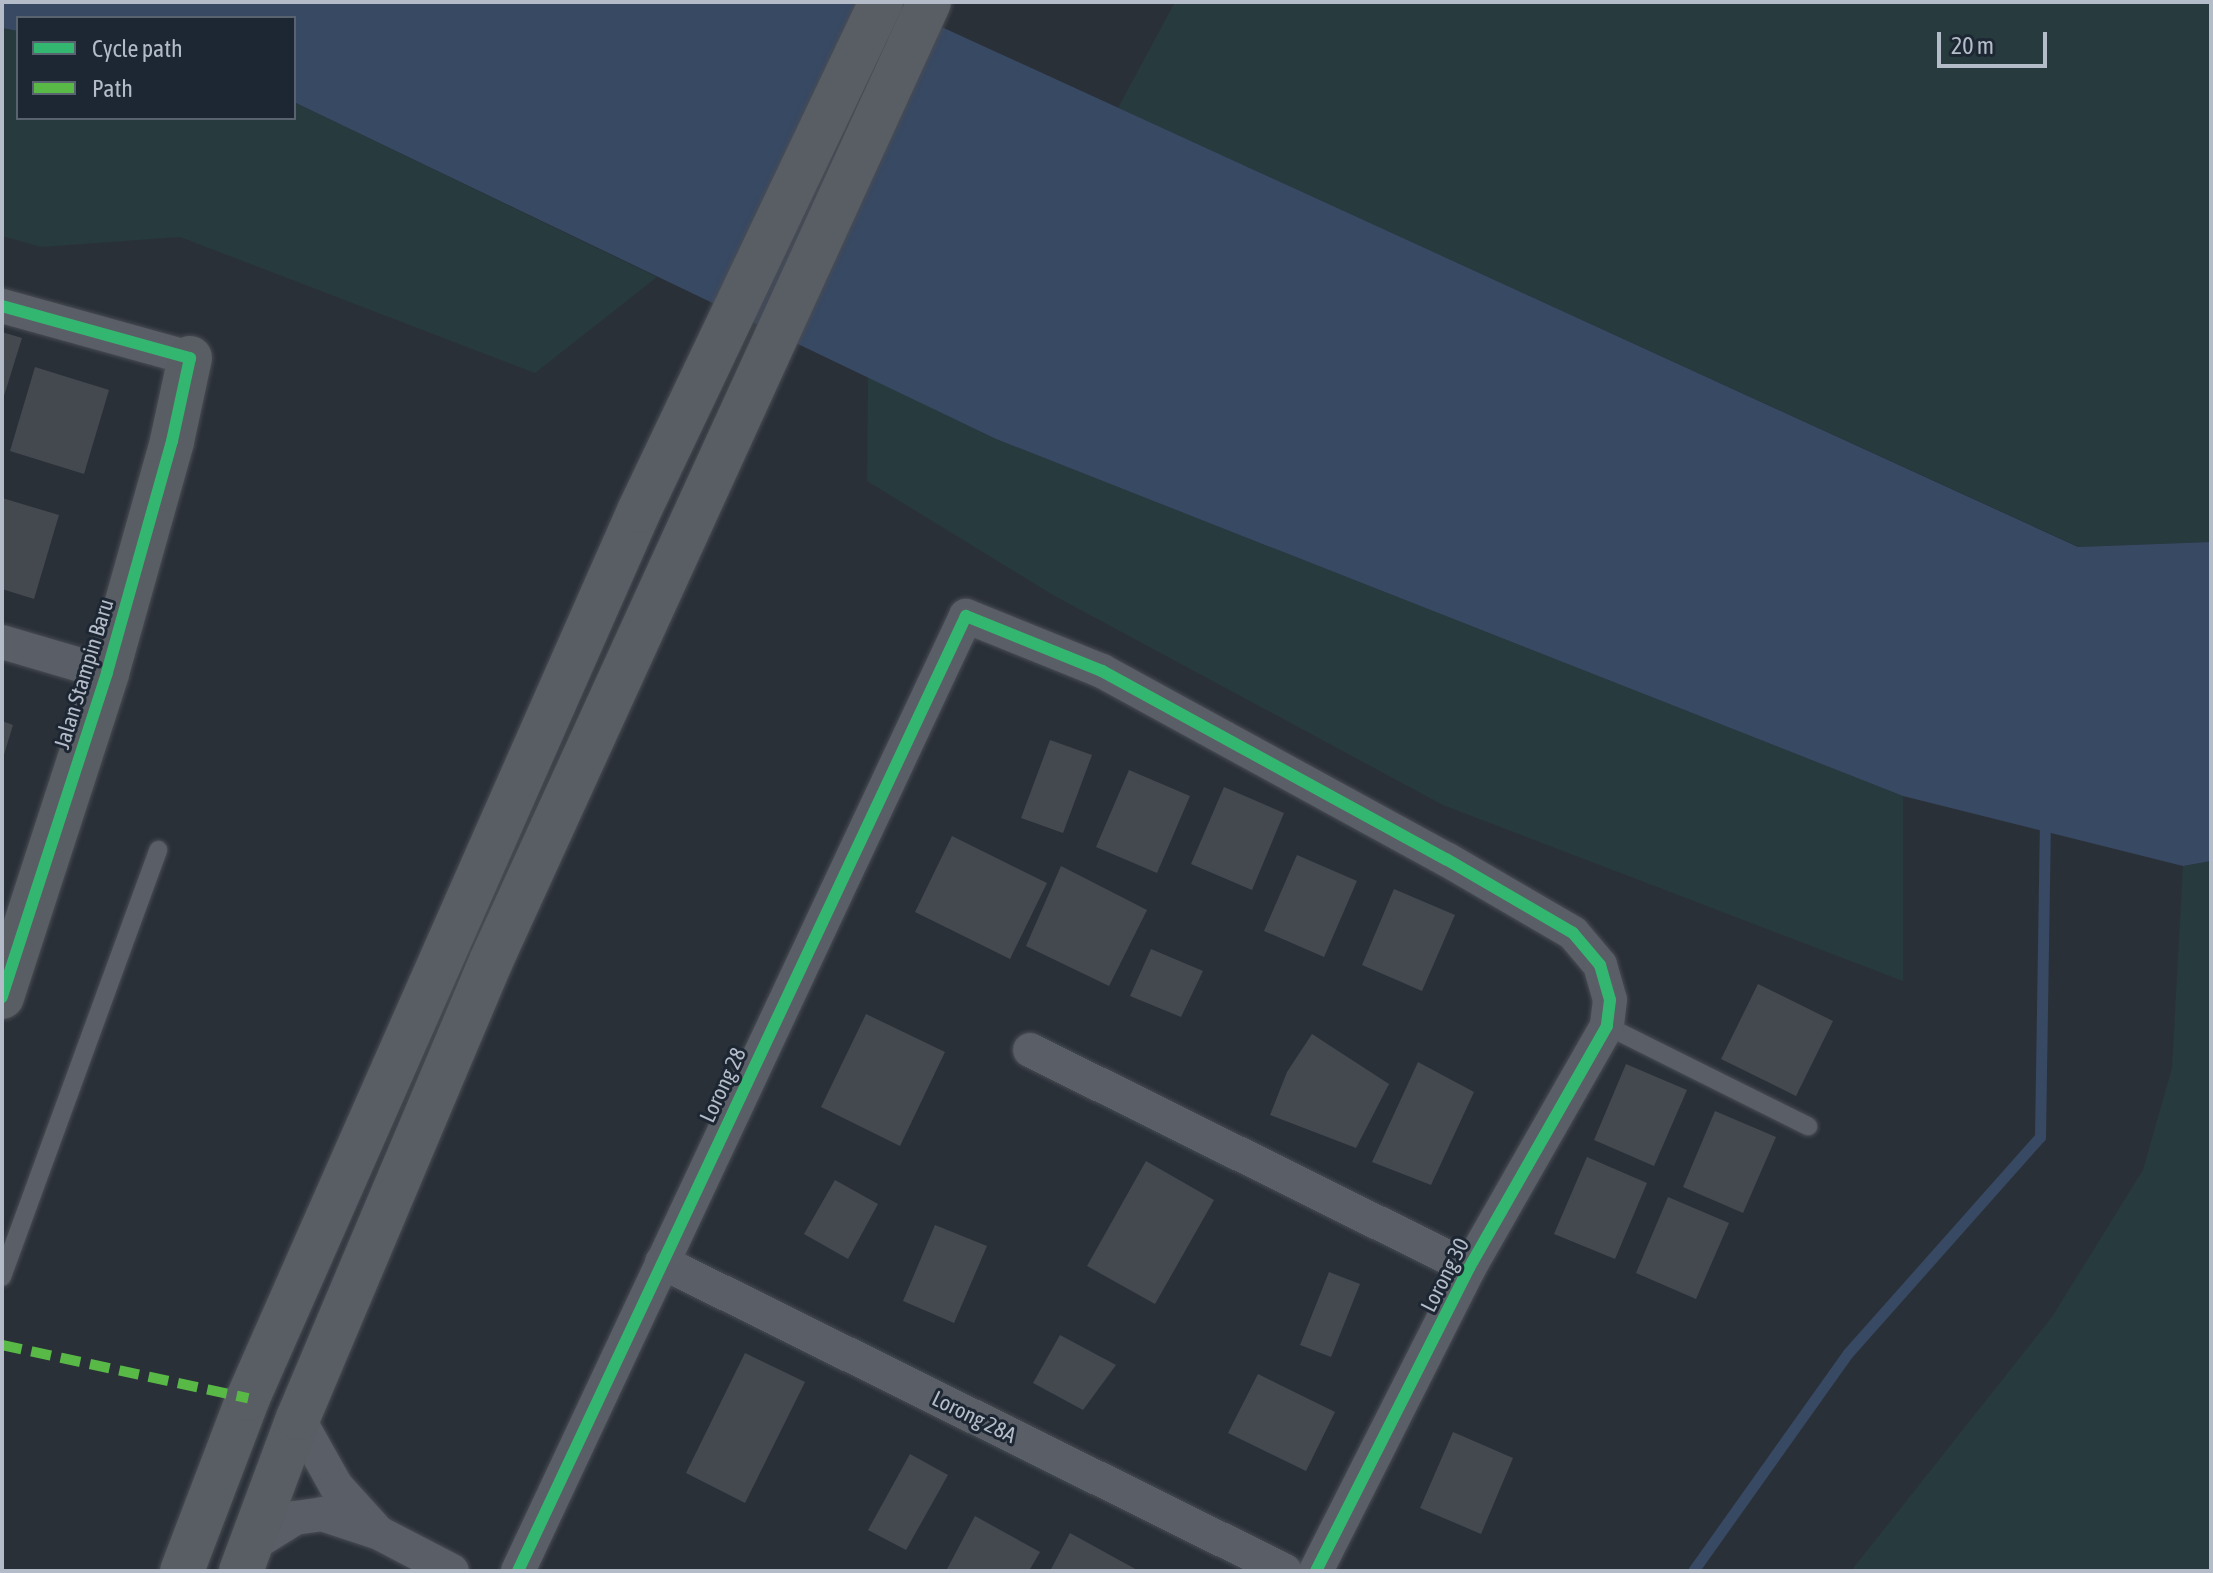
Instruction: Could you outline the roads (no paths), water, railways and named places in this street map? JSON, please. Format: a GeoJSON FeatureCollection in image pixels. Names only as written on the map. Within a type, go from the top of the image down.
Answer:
{"type":"FeatureCollection","features":[{"type":"Feature","properties":{"kind":"main road"},"geometry":{"type":"LineString","coordinates":[[182,1571],[248,1398],[639,511],[881,2]]}},
{"type":"Feature","properties":{"kind":"main road"},"geometry":{"type":"LineString","coordinates":[[246,1559],[298,1418],[491,961],[929,2]]}},
{"type":"Feature","properties":{"kind":"main road","name":"Jalan Stampin Baru"},"geometry":{"type":"LineString","coordinates":[[2,997],[107,673],[190,358]]}},
{"type":"Feature","properties":{"kind":"street"},"geometry":{"type":"LineString","coordinates":[[2,306],[190,358]]}},
{"type":"Feature","properties":{"kind":"street","name":"Lorong 28"},"geometry":{"type":"LineString","coordinates":[[518,1571],[966,616],[1102,671],[1573,933],[1600,965],[1608,1013]]}},
{"type":"Feature","properties":{"kind":"street"},"geometry":{"type":"LineString","coordinates":[[2,642],[107,673]]}},
{"type":"Feature","properties":{"kind":"street","name":"Lorong 30"},"geometry":{"type":"LineString","coordinates":[[1316,1571],[1469,1268],[1608,1013]]}},
{"type":"Feature","properties":{"kind":"street"},"geometry":{"type":"LineString","coordinates":[[1030,1050],[1469,1268]]}},
{"type":"Feature","properties":{"kind":"street","name":"Lorong 28A"},"geometry":{"type":"LineString","coordinates":[[662,1262],[1285,1571]]}},
{"type":"Feature","properties":{"kind":"street"},"geometry":{"type":"LineString","coordinates":[[298,1418],[336,1486],[379,1533]]}},
{"type":"Feature","properties":{"kind":"street"},"geometry":{"type":"LineString","coordinates":[[246,1559],[295,1518],[322,1514],[379,1533],[452,1571]]}},
{"type":"Feature","properties":{"kind":"lane"},"geometry":{"type":"LineString","coordinates":[[2,1277],[158,850]]}},
{"type":"Feature","properties":{"kind":"lane"},"geometry":{"type":"LineString","coordinates":[[1608,1013],[1808,1126]]}},
{"type":"Feature","properties":{"kind":"water"},"geometry":{"type":"Polygon","coordinates":[[[2,2],[887,2],[2078,547],[2211,542],[2211,861],[2183,866],[1903,796],[996,439],[296,103],[296,16],[16,16],[16,31],[2,28],[2,2]]]}},
{"type":"Feature","properties":{"kind":"waterway"},"geometry":{"type":"LineString","coordinates":[[1693,1571],[1848,1353],[2040,1137],[2045,818]]}}]}
